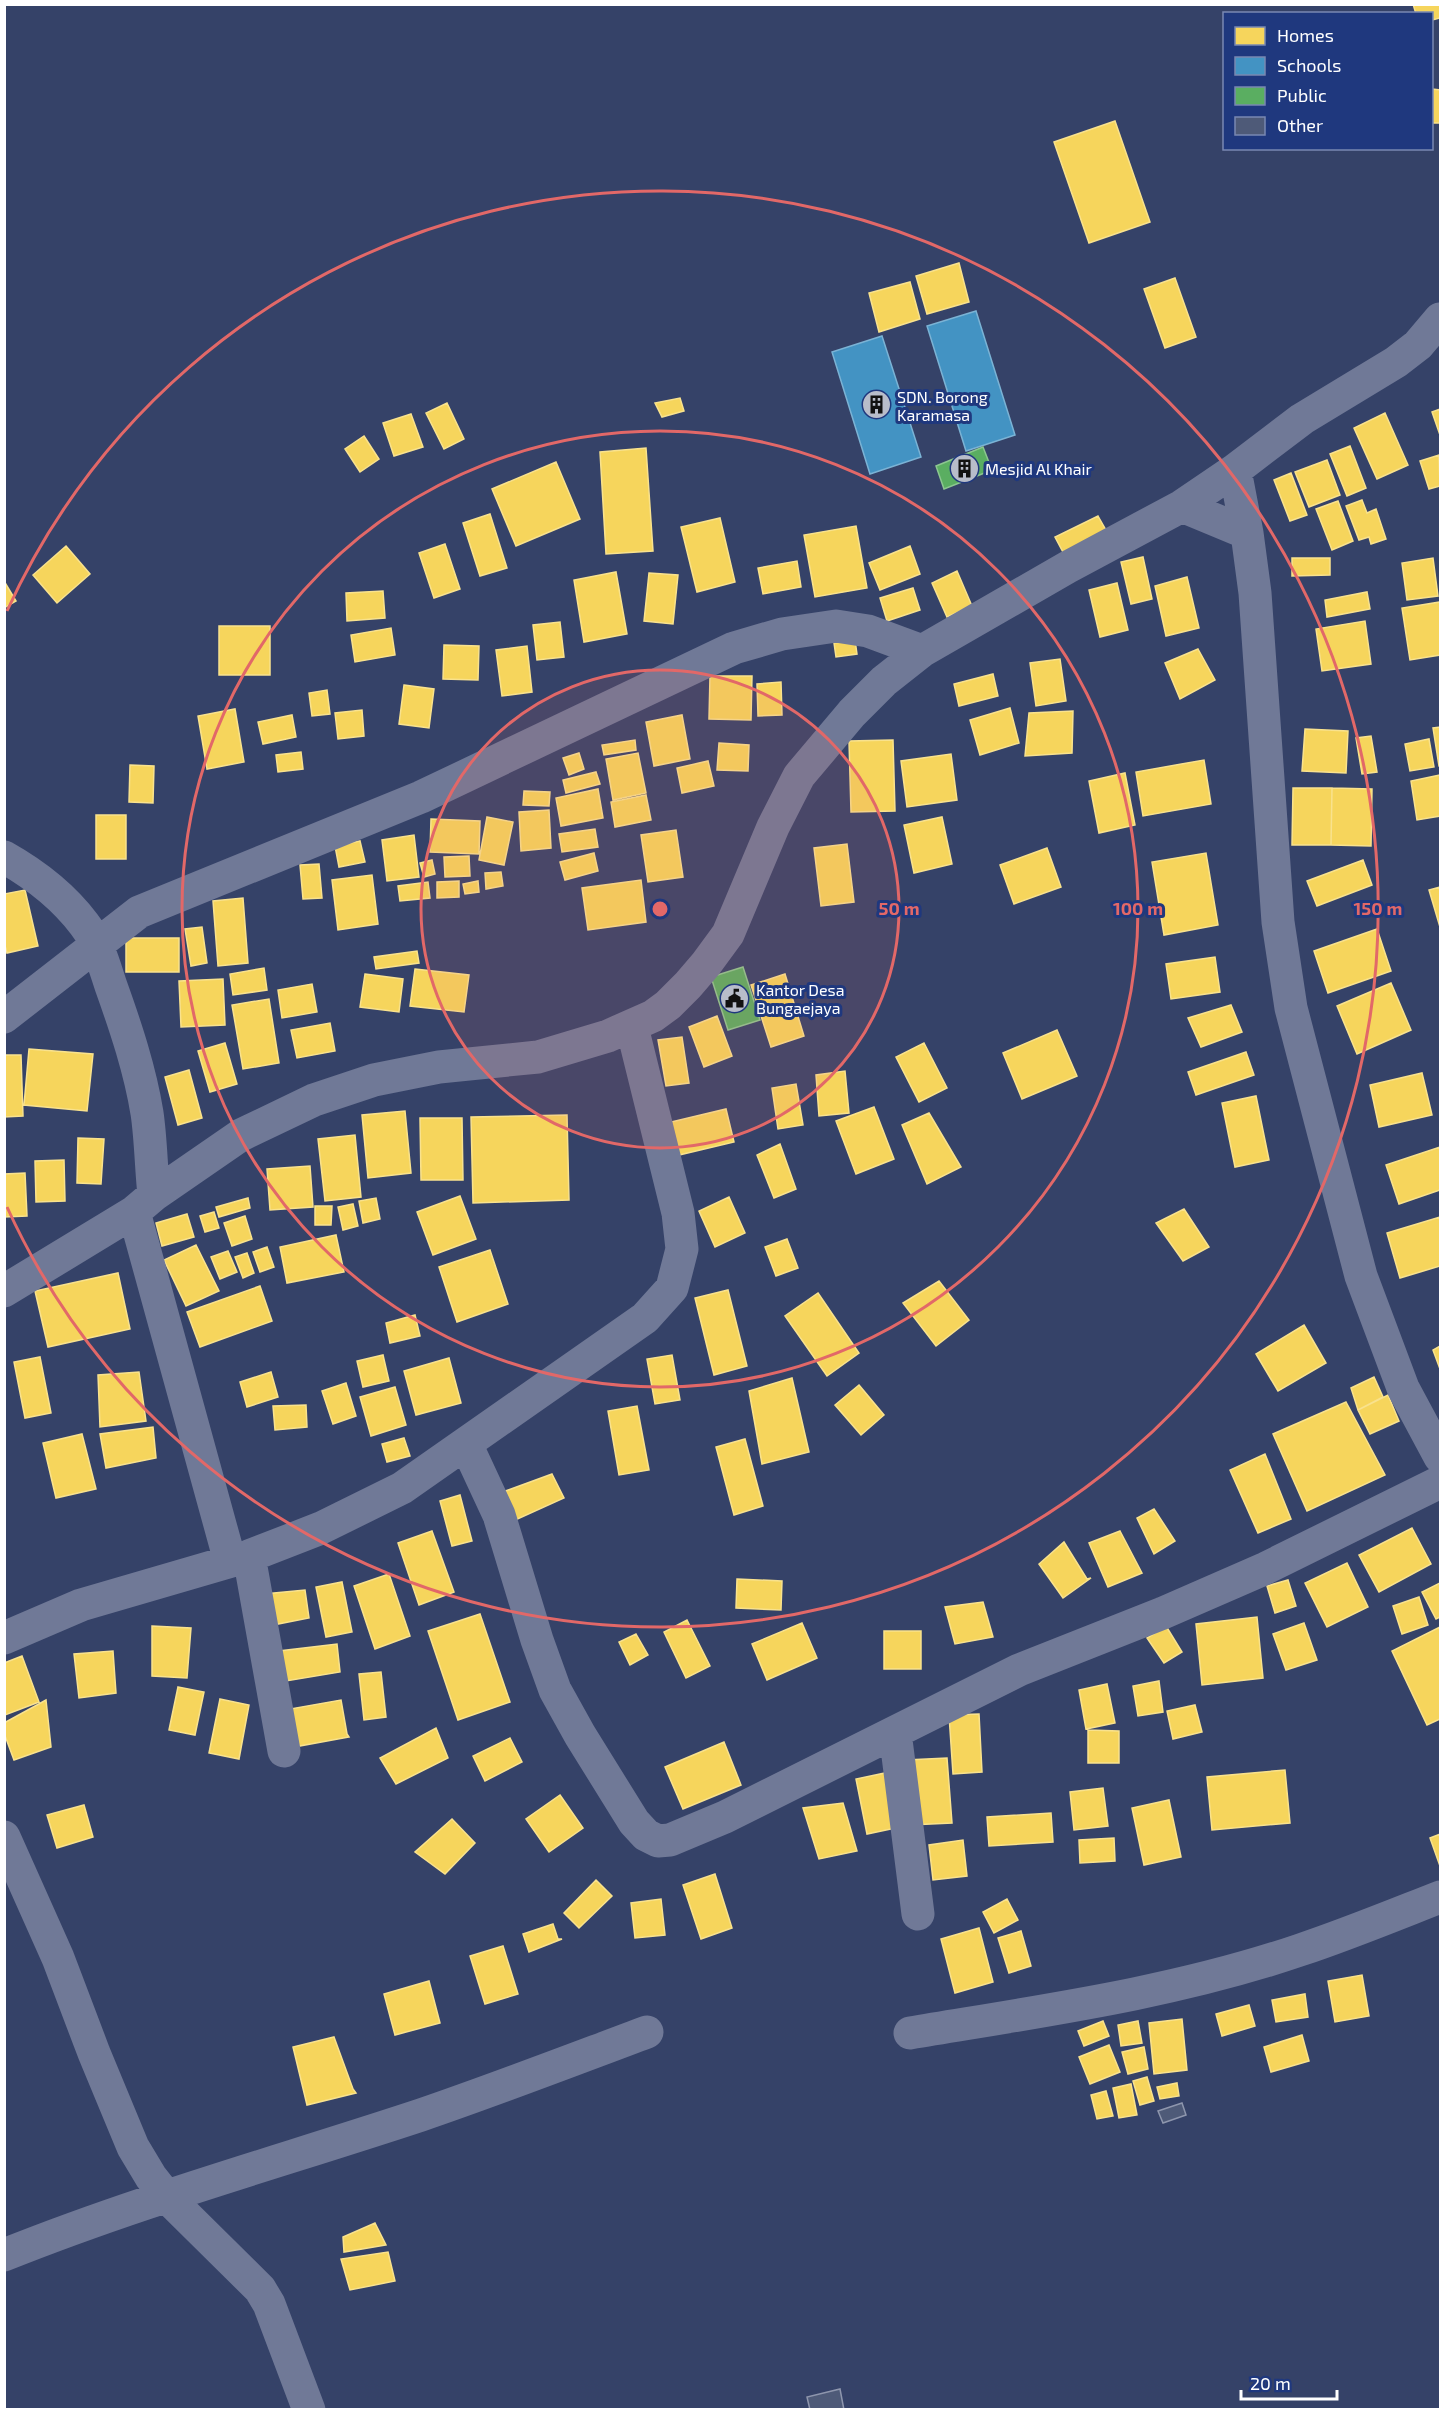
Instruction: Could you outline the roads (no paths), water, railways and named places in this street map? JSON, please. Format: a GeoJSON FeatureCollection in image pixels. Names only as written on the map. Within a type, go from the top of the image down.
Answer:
{"type":"FeatureCollection","features":[{"type":"Feature","properties":{"kind":"street"},"geometry":{"type":"LineString","coordinates":[[4,1291],[144,1204],[241,1136],[314,1100],[374,1080],[439,1067],[538,1057],[632,1027],[668,1005],[706,964],[728,934],[773,827],[800,776],[884,681],[922,651],[1068,567],[1182,506],[1235,470],[1302,419],[1396,362],[1418,345],[1440,319]]}},
{"type":"Feature","properties":{"kind":"street"},"geometry":{"type":"LineString","coordinates":[[1235,470],[1247,533],[1256,604],[1278,922],[1291,1008],[1361,1276],[1403,1388],[1440,1457]]}},
{"type":"Feature","properties":{"kind":"street"},"geometry":{"type":"LineString","coordinates":[[1182,506],[1247,533]]}},
{"type":"Feature","properties":{"kind":"street"},"geometry":{"type":"LineString","coordinates":[[4,1017],[140,912],[421,797],[734,648],[782,634],[836,626],[868,631],[922,651]]}},
{"type":"Feature","properties":{"kind":"street"},"geometry":{"type":"LineString","coordinates":[[4,857],[37,876],[64,899],[86,926],[97,944],[128,1034],[147,1113],[144,1204],[240,1559],[284,1751]]}},
{"type":"Feature","properties":{"kind":"street"},"geometry":{"type":"LineString","coordinates":[[4,1638],[81,1605],[240,1559],[321,1528],[402,1488],[645,1318],[672,1288],[682,1249],[678,1213],[632,1027]]}},
{"type":"Feature","properties":{"kind":"street"},"geometry":{"type":"LineString","coordinates":[[466,1444],[499,1515],[537,1640],[555,1690],[634,1822],[646,1835],[658,1841],[670,1840],[725,1817],[1019,1670],[1163,1613],[1266,1568],[1440,1482]]}},
{"type":"Feature","properties":{"kind":"street"},"geometry":{"type":"LineString","coordinates":[[895,1732],[918,1914]]}},
{"type":"Feature","properties":{"kind":"street"},"geometry":{"type":"LineString","coordinates":[[4,1837],[58,1959],[133,2147],[151,2177],[166,2196],[260,2289],[269,2304],[309,2409]]}},
{"type":"Feature","properties":{"kind":"street"},"geometry":{"type":"LineString","coordinates":[[910,2033],[1105,2000],[1209,1975],[1299,1950],[1440,1897]]}},
{"type":"Feature","properties":{"kind":"street"},"geometry":{"type":"LineString","coordinates":[[4,2255],[166,2196],[422,2114],[647,2032]]}},
{"type":"Feature","properties":{"kind":"place","name":"SDN. Borong Karamasa"},"geometry":{"type":"Point","coordinates":[876,405]}},
{"type":"Feature","properties":{"kind":"place","name":"Mesjid Al Khair"},"geometry":{"type":"Point","coordinates":[964,468]}},
{"type":"Feature","properties":{"kind":"place","name":"Kantor Desa Bungaejaya"},"geometry":{"type":"Point","coordinates":[735,998]}}]}
